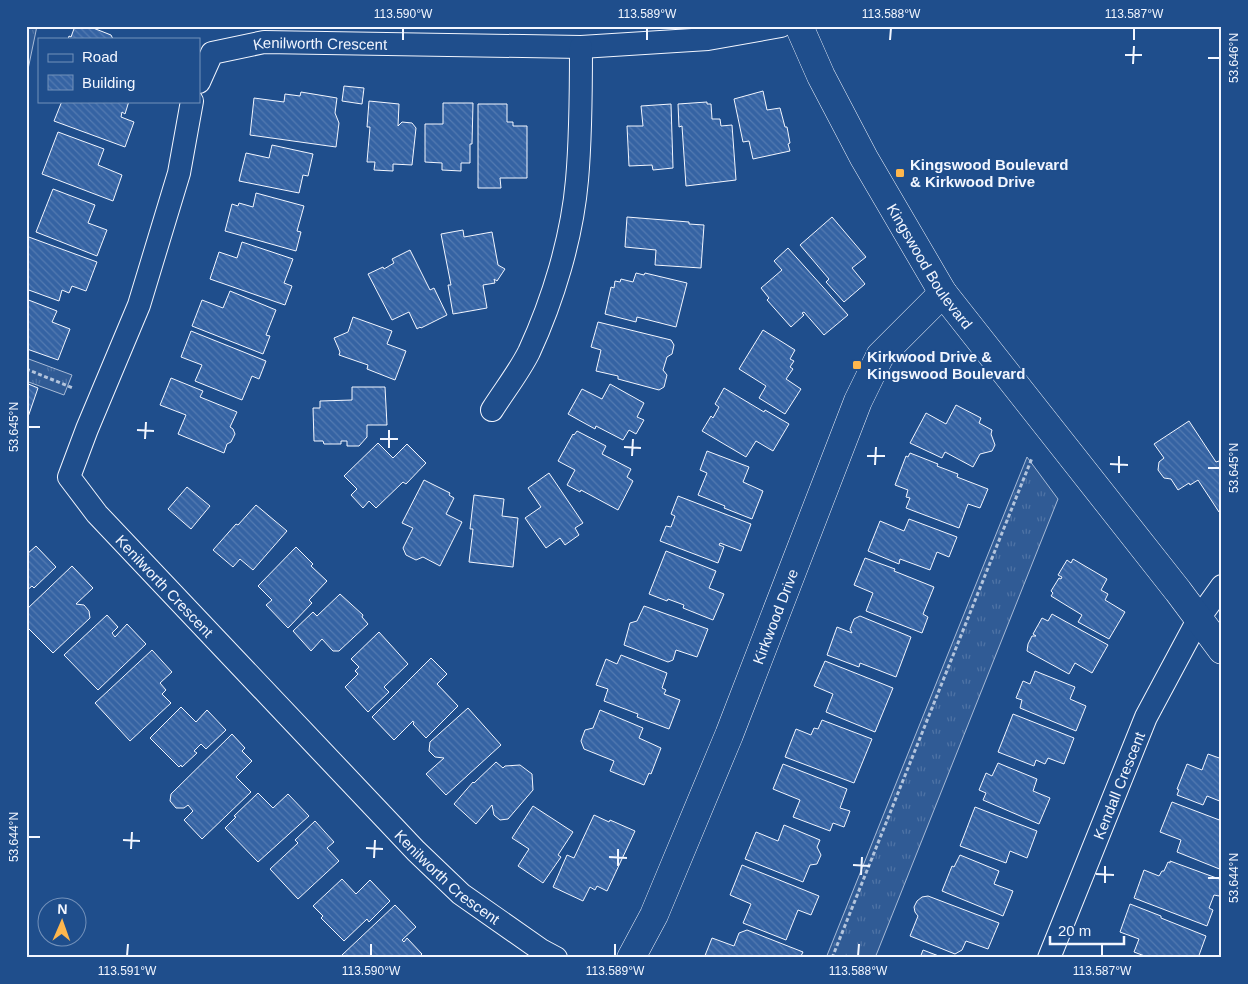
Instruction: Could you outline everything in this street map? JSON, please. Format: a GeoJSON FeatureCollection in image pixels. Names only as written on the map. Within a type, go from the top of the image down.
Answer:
{"type":"FeatureCollection","features":[{"type":"Feature","properties":{"kind":"street","name":"Kenilworth Crescent"},"geometry":{"type":"LineString","coordinates":[[200,80],[212,53],[264,42],[581,47],[708,39],[781,26]]}},
{"type":"Feature","properties":{"kind":"street","name":"Kingswood Boulevard"},"geometry":{"type":"LineString","coordinates":[[799,26],[821,76],[864,158],[943,293],[1199,618],[1222,650]]}},
{"type":"Feature","properties":{"kind":"street"},"geometry":{"type":"LineString","coordinates":[[492,410],[528,353],[550,299],[566,246],[577,182],[581,100],[581,47]]}},
{"type":"Feature","properties":{"kind":"street","name":"Kenilworth Crescent"},"geometry":{"type":"LineString","coordinates":[[192,102],[179,173],[139,305],[69,477],[97,514],[416,851],[461,894],[541,950],[556,958]]}},
{"type":"Feature","properties":{"kind":"street","name":"Kirkwood Drive"},"geometry":{"type":"LineString","coordinates":[[631,958],[654,915],[729,735],[858,401],[880,356],[943,293]]}},
{"type":"Feature","properties":{"kind":"street","name":"Kendall Crescent"},"geometry":{"type":"LineString","coordinates":[[1049,958],[1146,717],[1199,618],[1222,586]]}},
{"type":"Feature","properties":{"kind":"path"},"geometry":{"type":"LineString","coordinates":[[26,370],[73,388]]}},
{"type":"Feature","properties":{"kind":"path"},"geometry":{"type":"LineString","coordinates":[[832,958],[1032,458]]}},
{"type":"Feature","properties":{"kind":"green space"},"geometry":{"type":"Polygon","coordinates":[[[26,26],[37,26],[26,79],[26,26]]]}},
{"type":"Feature","properties":{"kind":"green space"},"geometry":{"type":"Polygon","coordinates":[[[26,358],[72,375],[64,395],[26,381],[26,358]]]}},
{"type":"Feature","properties":{"kind":"green space"},"geometry":{"type":"Polygon","coordinates":[[[1027,457],[1058,499],[875,958],[826,958],[1027,457]]]}},
{"type":"Feature","properties":{"kind":"building"},"geometry":{"type":"Polygon","coordinates":[[[75,26],[88,26],[111,35],[112,38],[68,38],[69,36],[71,37],[75,26]]]}},
{"type":"Feature","properties":{"kind":"building"},"geometry":{"type":"Polygon","coordinates":[[[344,86],[364,88],[362,104],[342,101],[344,86]]]}},
{"type":"Feature","properties":{"kind":"building"},"geometry":{"type":"Polygon","coordinates":[[[763,91],[767,110],[780,108],[785,127],[787,127],[790,151],[753,159],[749,141],[743,142],[734,99],[763,91]]]}},
{"type":"Feature","properties":{"kind":"building"},"geometry":{"type":"Polygon","coordinates":[[[301,92],[337,98],[335,113],[339,123],[336,147],[250,135],[254,98],[284,102],[285,94],[300,96],[301,92]]]}},
{"type":"Feature","properties":{"kind":"building"},"geometry":{"type":"Polygon","coordinates":[[[369,101],[399,104],[398,126],[402,122],[412,123],[416,128],[412,165],[393,164],[393,171],[374,170],[375,162],[367,162],[370,127],[367,127],[369,101]]]}},
{"type":"Feature","properties":{"kind":"building"},"geometry":{"type":"Polygon","coordinates":[[[62,102],[129,102],[125,114],[122,112],[121,117],[134,122],[125,147],[54,121],[62,102]]]}},
{"type":"Feature","properties":{"kind":"building"},"geometry":{"type":"Polygon","coordinates":[[[707,102],[707,104],[711,104],[712,119],[720,119],[721,126],[732,125],[736,180],[686,186],[682,126],[679,127],[678,104],[707,102]]]}},
{"type":"Feature","properties":{"kind":"building"},"geometry":{"type":"Polygon","coordinates":[[[443,103],[473,103],[470,163],[461,163],[461,171],[442,170],[442,163],[425,162],[425,124],[443,124],[443,103]]]}},
{"type":"Feature","properties":{"kind":"building"},"geometry":{"type":"Polygon","coordinates":[[[478,104],[507,104],[507,122],[513,122],[513,126],[527,126],[527,178],[500,178],[501,188],[478,188],[478,104]]]}},
{"type":"Feature","properties":{"kind":"building"},"geometry":{"type":"Polygon","coordinates":[[[671,104],[673,168],[653,170],[652,165],[629,166],[627,126],[643,126],[641,106],[671,104]]]}},
{"type":"Feature","properties":{"kind":"building"},"geometry":{"type":"Polygon","coordinates":[[[58,132],[104,149],[98,165],[122,175],[113,201],[42,174],[58,132]]]}},
{"type":"Feature","properties":{"kind":"building"},"geometry":{"type":"Polygon","coordinates":[[[272,145],[313,154],[308,176],[303,175],[299,193],[239,181],[246,153],[269,158],[272,145]]]}},
{"type":"Feature","properties":{"kind":"building"},"geometry":{"type":"Polygon","coordinates":[[[53,189],[95,205],[88,223],[107,230],[97,256],[36,232],[53,189]]]}},
{"type":"Feature","properties":{"kind":"building"},"geometry":{"type":"Polygon","coordinates":[[[256,193],[304,206],[297,231],[301,232],[296,251],[225,231],[232,204],[238,206],[239,203],[253,207],[256,193]]]}},
{"type":"Feature","properties":{"kind":"building"},"geometry":{"type":"Polygon","coordinates":[[[627,217],[704,225],[701,268],[655,265],[656,250],[625,247],[627,217]]]}},
{"type":"Feature","properties":{"kind":"building"},"geometry":{"type":"Polygon","coordinates":[[[832,217],[866,257],[852,268],[865,284],[844,302],[826,282],[829,279],[800,245],[832,217]]]}},
{"type":"Feature","properties":{"kind":"building"},"geometry":{"type":"Polygon","coordinates":[[[463,230],[464,237],[492,232],[498,265],[505,269],[497,281],[494,279],[495,283],[483,285],[487,308],[453,314],[448,285],[451,285],[441,234],[463,230]]]}},
{"type":"Feature","properties":{"kind":"building"},"geometry":{"type":"Polygon","coordinates":[[[26,236],[97,262],[86,291],[72,286],[69,293],[62,290],[59,301],[26,289],[26,236]]]}},
{"type":"Feature","properties":{"kind":"building"},"geometry":{"type":"Polygon","coordinates":[[[242,242],[293,259],[284,283],[292,286],[285,305],[210,279],[219,252],[237,258],[242,242]]]}},
{"type":"Feature","properties":{"kind":"building"},"geometry":{"type":"Polygon","coordinates":[[[788,248],[848,315],[824,335],[804,312],[802,313],[804,315],[791,327],[767,300],[769,298],[761,288],[782,270],[774,261],[788,248]]]}},
{"type":"Feature","properties":{"kind":"building"},"geometry":{"type":"Polygon","coordinates":[[[410,250],[430,290],[434,288],[447,315],[417,329],[409,312],[392,320],[368,274],[383,267],[384,269],[394,263],[392,259],[410,250]]]}},
{"type":"Feature","properties":{"kind":"building"},"geometry":{"type":"Polygon","coordinates":[[[636,273],[644,275],[645,273],[687,283],[676,327],[637,317],[636,322],[605,314],[611,287],[614,288],[615,281],[620,282],[621,279],[633,282],[636,273]]]}},
{"type":"Feature","properties":{"kind":"building"},"geometry":{"type":"Polygon","coordinates":[[[230,291],[276,310],[266,335],[270,336],[263,354],[192,326],[202,300],[223,308],[230,291]]]}},
{"type":"Feature","properties":{"kind":"building"},"geometry":{"type":"Polygon","coordinates":[[[26,299],[57,311],[52,322],[70,329],[58,360],[27,349],[26,299]]]}},
{"type":"Feature","properties":{"kind":"building"},"geometry":{"type":"Polygon","coordinates":[[[353,317],[392,331],[387,344],[406,351],[395,380],[367,369],[368,365],[339,355],[340,352],[334,338],[348,332],[353,317]]]}},
{"type":"Feature","properties":{"kind":"building"},"geometry":{"type":"Polygon","coordinates":[[[598,322],[671,340],[674,345],[672,354],[667,357],[663,370],[667,375],[664,387],[659,390],[618,379],[618,376],[596,371],[601,350],[591,347],[598,322]]]}},
{"type":"Feature","properties":{"kind":"building"},"geometry":{"type":"Polygon","coordinates":[[[763,330],[795,350],[790,359],[794,361],[790,367],[793,369],[786,379],[801,389],[785,414],[759,398],[766,386],[739,369],[763,330]]]}},
{"type":"Feature","properties":{"kind":"building"},"geometry":{"type":"Polygon","coordinates":[[[191,331],[266,361],[259,379],[252,376],[242,400],[195,381],[202,365],[181,357],[191,331]]]}},
{"type":"Feature","properties":{"kind":"building"},"geometry":{"type":"Polygon","coordinates":[[[171,378],[203,391],[200,397],[237,412],[230,427],[235,434],[231,442],[227,444],[224,453],[178,434],[186,415],[160,405],[171,378]]]}},
{"type":"Feature","properties":{"kind":"building"},"geometry":{"type":"Polygon","coordinates":[[[26,383],[38,388],[28,417],[26,416],[26,383]]]}},
{"type":"Feature","properties":{"kind":"building"},"geometry":{"type":"Polygon","coordinates":[[[610,384],[644,403],[637,417],[644,420],[636,434],[629,430],[623,440],[596,426],[595,429],[568,414],[582,389],[602,399],[610,384]]]}},
{"type":"Feature","properties":{"kind":"building"},"geometry":{"type":"Polygon","coordinates":[[[352,387],[385,387],[387,425],[367,425],[367,437],[359,446],[347,446],[347,441],[341,441],[341,444],[324,444],[323,441],[314,441],[313,408],[320,408],[320,401],[352,400],[352,387]]]}},
{"type":"Feature","properties":{"kind":"building"},"geometry":{"type":"Polygon","coordinates":[[[724,388],[764,412],[765,410],[789,424],[773,451],[756,441],[746,457],[702,431],[719,407],[715,404],[724,388]]]}},
{"type":"Feature","properties":{"kind":"building"},"geometry":{"type":"Polygon","coordinates":[[[956,405],[981,418],[979,423],[992,430],[991,434],[995,445],[992,451],[980,454],[973,467],[945,452],[942,458],[910,443],[926,413],[946,424],[956,405]]]}},
{"type":"Feature","properties":{"kind":"building"},"geometry":{"type":"Polygon","coordinates":[[[1189,421],[1216,462],[1222,460],[1222,510],[1219,512],[1198,480],[1178,490],[1171,479],[1164,478],[1158,470],[1159,462],[1164,458],[1154,444],[1189,421]]]}},
{"type":"Feature","properties":{"kind":"building"},"geometry":{"type":"Polygon","coordinates":[[[577,431],[606,446],[602,454],[631,469],[627,477],[633,481],[618,510],[581,490],[580,492],[567,485],[575,470],[558,461],[573,434],[577,431]]]}},
{"type":"Feature","properties":{"kind":"building"},"geometry":{"type":"Polygon","coordinates":[[[378,443],[393,458],[407,444],[426,463],[406,484],[403,482],[376,508],[369,501],[363,508],[351,495],[357,489],[344,476],[378,443]]]}},
{"type":"Feature","properties":{"kind":"building"},"geometry":{"type":"Polygon","coordinates":[[[707,451],[749,467],[743,482],[763,491],[752,519],[698,495],[707,473],[700,470],[707,451]]]}},
{"type":"Feature","properties":{"kind":"building"},"geometry":{"type":"Polygon","coordinates":[[[910,453],[958,474],[957,477],[988,489],[980,508],[968,504],[959,528],[906,508],[910,498],[906,497],[908,490],[895,485],[906,456],[908,457],[910,453]]]}},
{"type":"Feature","properties":{"kind":"building"},"geometry":{"type":"Polygon","coordinates":[[[549,473],[583,523],[575,528],[579,535],[565,545],[560,538],[546,548],[525,518],[541,507],[528,488],[549,473]]]}},
{"type":"Feature","properties":{"kind":"building"},"geometry":{"type":"Polygon","coordinates":[[[424,480],[450,493],[449,495],[454,498],[446,514],[462,522],[440,566],[423,557],[416,560],[406,555],[403,548],[413,528],[402,523],[424,480]]]}},
{"type":"Feature","properties":{"kind":"building"},"geometry":{"type":"Polygon","coordinates":[[[187,487],[210,506],[191,529],[168,509],[187,487]]]}},
{"type":"Feature","properties":{"kind":"building"},"geometry":{"type":"Polygon","coordinates":[[[474,495],[504,499],[502,516],[518,518],[513,567],[469,562],[473,529],[470,529],[474,495]]]}},
{"type":"Feature","properties":{"kind":"building"},"geometry":{"type":"Polygon","coordinates":[[[678,496],[751,524],[741,551],[720,543],[719,545],[724,547],[718,563],[660,541],[666,526],[671,527],[675,516],[671,514],[678,496]]]}},
{"type":"Feature","properties":{"kind":"building"},"geometry":{"type":"Polygon","coordinates":[[[256,505],[287,531],[253,570],[240,559],[233,567],[213,550],[256,505]]]}},
{"type":"Feature","properties":{"kind":"building"},"geometry":{"type":"Polygon","coordinates":[[[909,519],[957,537],[949,557],[937,552],[930,570],[900,559],[899,564],[868,551],[880,521],[904,531],[909,519]]]}},
{"type":"Feature","properties":{"kind":"building"},"geometry":{"type":"Polygon","coordinates":[[[36,546],[56,567],[34,588],[32,586],[26,591],[26,555],[36,546]]]}},
{"type":"Feature","properties":{"kind":"building"},"geometry":{"type":"Polygon","coordinates":[[[296,547],[313,564],[311,566],[327,581],[309,600],[312,603],[288,628],[266,605],[272,600],[258,586],[296,547]]]}},
{"type":"Feature","properties":{"kind":"building"},"geometry":{"type":"Polygon","coordinates":[[[666,551],[716,571],[709,588],[724,594],[713,620],[683,608],[684,605],[649,594],[666,551]]]}},
{"type":"Feature","properties":{"kind":"building"},"geometry":{"type":"Polygon","coordinates":[[[865,558],[934,587],[923,614],[928,617],[922,633],[866,611],[873,593],[854,585],[865,558]]]}},
{"type":"Feature","properties":{"kind":"building"},"geometry":{"type":"Polygon","coordinates":[[[1073,559],[1107,579],[1101,590],[1108,594],[1105,600],[1125,612],[1109,639],[1078,622],[1082,615],[1051,596],[1053,593],[1051,591],[1059,578],[1061,579],[1062,577],[1058,575],[1067,560],[1071,563],[1073,559]]]}},
{"type":"Feature","properties":{"kind":"building"},"geometry":{"type":"Polygon","coordinates":[[[72,566],[93,588],[76,604],[84,605],[89,611],[90,618],[53,653],[26,626],[26,610],[72,566]]]}},
{"type":"Feature","properties":{"kind":"building"},"geometry":{"type":"Polygon","coordinates":[[[340,594],[363,615],[362,617],[368,624],[339,651],[333,651],[322,639],[311,651],[293,631],[313,612],[317,616],[340,594]]]}},
{"type":"Feature","properties":{"kind":"building"},"geometry":{"type":"Polygon","coordinates":[[[644,606],[708,629],[697,657],[676,650],[673,660],[668,662],[624,645],[630,623],[637,621],[644,606]]]}},
{"type":"Feature","properties":{"kind":"building"},"geometry":{"type":"Polygon","coordinates":[[[1052,614],[1108,645],[1092,673],[1075,663],[1069,674],[1027,651],[1032,636],[1036,636],[1033,634],[1042,618],[1048,621],[1052,614]]]}},
{"type":"Feature","properties":{"kind":"building"},"geometry":{"type":"Polygon","coordinates":[[[107,615],[118,627],[112,633],[115,637],[127,624],[146,644],[98,690],[64,655],[107,615]]]}},
{"type":"Feature","properties":{"kind":"building"},"geometry":{"type":"Polygon","coordinates":[[[860,616],[911,637],[896,677],[860,663],[859,667],[827,655],[837,627],[852,633],[850,629],[854,619],[860,616]]]}},
{"type":"Feature","properties":{"kind":"building"},"geometry":{"type":"Polygon","coordinates":[[[379,632],[408,664],[384,687],[389,692],[368,712],[345,687],[358,674],[355,671],[359,667],[351,659],[379,632]]]}},
{"type":"Feature","properties":{"kind":"building"},"geometry":{"type":"Polygon","coordinates":[[[152,650],[172,672],[160,683],[166,690],[162,694],[171,703],[130,741],[95,703],[152,650]]]}},
{"type":"Feature","properties":{"kind":"building"},"geometry":{"type":"Polygon","coordinates":[[[621,655],[667,673],[662,688],[666,690],[664,694],[680,700],[669,729],[637,717],[638,714],[604,701],[608,689],[596,685],[606,659],[617,664],[621,655]]]}},
{"type":"Feature","properties":{"kind":"building"},"geometry":{"type":"Polygon","coordinates":[[[431,658],[447,674],[437,684],[458,706],[426,738],[413,724],[413,721],[394,740],[372,717],[431,658]]]}},
{"type":"Feature","properties":{"kind":"building"},"geometry":{"type":"Polygon","coordinates":[[[825,661],[893,688],[875,732],[826,712],[833,694],[814,686],[825,661]]]}},
{"type":"Feature","properties":{"kind":"building"},"geometry":{"type":"Polygon","coordinates":[[[1035,671],[1075,687],[1070,699],[1086,706],[1076,731],[1020,708],[1022,700],[1016,698],[1023,681],[1030,684],[1035,671]]]}},
{"type":"Feature","properties":{"kind":"building"},"geometry":{"type":"Polygon","coordinates":[[[181,707],[196,722],[207,710],[226,730],[206,749],[201,744],[194,751],[197,753],[182,767],[181,765],[179,767],[150,738],[181,707]]]}},
{"type":"Feature","properties":{"kind":"building"},"geometry":{"type":"Polygon","coordinates":[[[468,708],[501,745],[446,795],[426,774],[444,758],[435,757],[429,751],[430,742],[468,708]]]}},
{"type":"Feature","properties":{"kind":"building"},"geometry":{"type":"Polygon","coordinates":[[[600,710],[643,728],[639,738],[661,748],[651,774],[649,773],[644,785],[610,771],[614,761],[584,749],[581,741],[585,730],[593,728],[600,710]]]}},
{"type":"Feature","properties":{"kind":"building"},"geometry":{"type":"Polygon","coordinates":[[[1013,714],[1074,738],[1064,764],[1048,758],[1045,764],[1036,760],[1034,766],[998,752],[1013,714]]]}},
{"type":"Feature","properties":{"kind":"building"},"geometry":{"type":"Polygon","coordinates":[[[822,720],[872,739],[854,783],[785,757],[796,729],[811,735],[814,728],[818,729],[822,720]]]}},
{"type":"Feature","properties":{"kind":"building"},"geometry":{"type":"Polygon","coordinates":[[[232,734],[245,748],[242,751],[252,761],[236,777],[251,792],[202,839],[184,820],[193,811],[188,805],[184,808],[176,808],[170,801],[171,794],[232,734]]]}},
{"type":"Feature","properties":{"kind":"building"},"geometry":{"type":"Polygon","coordinates":[[[1208,754],[1222,759],[1222,802],[1207,796],[1203,805],[1177,795],[1179,790],[1177,789],[1187,764],[1202,770],[1208,754]]]}},
{"type":"Feature","properties":{"kind":"building"},"geometry":{"type":"Polygon","coordinates":[[[496,762],[503,768],[505,766],[520,765],[532,774],[533,790],[508,819],[500,820],[494,815],[492,805],[476,824],[454,804],[473,782],[496,762]]]}},
{"type":"Feature","properties":{"kind":"building"},"geometry":{"type":"Polygon","coordinates":[[[998,763],[1037,779],[1033,791],[1050,798],[1039,824],[983,800],[986,793],[979,790],[986,773],[992,776],[998,763]]]}},
{"type":"Feature","properties":{"kind":"building"},"geometry":{"type":"Polygon","coordinates":[[[783,764],[847,789],[840,808],[850,811],[844,827],[833,823],[830,831],[793,817],[800,800],[773,789],[783,764]]]}},
{"type":"Feature","properties":{"kind":"building"},"geometry":{"type":"Polygon","coordinates":[[[258,793],[273,808],[288,794],[309,816],[258,862],[225,828],[236,817],[234,816],[258,793]]]}},
{"type":"Feature","properties":{"kind":"building"},"geometry":{"type":"Polygon","coordinates":[[[1172,802],[1222,821],[1222,870],[1177,852],[1181,840],[1160,832],[1172,802]]]}},
{"type":"Feature","properties":{"kind":"building"},"geometry":{"type":"Polygon","coordinates":[[[533,806],[573,832],[558,855],[561,857],[543,883],[518,866],[529,849],[512,838],[533,806]]]}},
{"type":"Feature","properties":{"kind":"building"},"geometry":{"type":"Polygon","coordinates":[[[975,807],[1037,831],[1027,858],[1010,851],[1006,863],[960,846],[975,807]]]}},
{"type":"Feature","properties":{"kind":"building"},"geometry":{"type":"Polygon","coordinates":[[[594,815],[635,831],[607,891],[597,886],[595,890],[590,887],[583,901],[553,887],[567,855],[574,858],[594,815]]]}},
{"type":"Feature","properties":{"kind":"building"},"geometry":{"type":"Polygon","coordinates":[[[315,821],[334,842],[327,848],[339,861],[298,899],[270,869],[298,843],[295,840],[315,821]]]}},
{"type":"Feature","properties":{"kind":"building"},"geometry":{"type":"Polygon","coordinates":[[[784,825],[820,840],[817,847],[821,855],[817,864],[810,865],[803,882],[745,859],[756,832],[778,841],[784,825]]]}},
{"type":"Feature","properties":{"kind":"building"},"geometry":{"type":"Polygon","coordinates":[[[960,855],[999,871],[994,884],[1013,891],[1003,916],[942,891],[952,866],[954,867],[960,855]]]}},
{"type":"Feature","properties":{"kind":"building"},"geometry":{"type":"Polygon","coordinates":[[[1170,861],[1222,880],[1219,896],[1214,895],[1209,908],[1213,910],[1207,926],[1134,898],[1144,870],[1159,876],[1170,861]]]}},
{"type":"Feature","properties":{"kind":"building"},"geometry":{"type":"Polygon","coordinates":[[[742,865],[819,896],[811,915],[798,910],[786,940],[743,923],[751,904],[730,895],[742,865]]]}},
{"type":"Feature","properties":{"kind":"building"},"geometry":{"type":"Polygon","coordinates":[[[342,879],[356,894],[370,880],[390,901],[369,922],[367,919],[344,941],[321,918],[323,916],[313,906],[342,879]]]}},
{"type":"Feature","properties":{"kind":"building"},"geometry":{"type":"Polygon","coordinates":[[[928,896],[999,923],[988,949],[966,941],[962,950],[955,954],[910,936],[918,916],[914,907],[922,897],[928,896]]]}},
{"type":"Feature","properties":{"kind":"building"},"geometry":{"type":"Polygon","coordinates":[[[1130,904],[1206,936],[1198,958],[1150,958],[1134,952],[1139,939],[1120,932],[1130,904]]]}},
{"type":"Feature","properties":{"kind":"building"},"geometry":{"type":"Polygon","coordinates":[[[395,905],[416,927],[402,940],[404,942],[407,938],[422,954],[418,958],[345,958],[342,955],[395,905]]]}},
{"type":"Feature","properties":{"kind":"building"},"geometry":{"type":"Polygon","coordinates":[[[747,930],[803,952],[800,958],[704,958],[712,938],[734,946],[739,933],[747,930]]]}},
{"type":"Feature","properties":{"kind":"building"},"geometry":{"type":"Polygon","coordinates":[[[923,950],[944,958],[920,958],[923,950]]]}},
{"type":"Feature","properties":{"kind":"place","name":"Kingswood Boulevard & Kirkwood Drive"},"geometry":{"type":"Point","coordinates":[900,173]}},
{"type":"Feature","properties":{"kind":"place","name":"Kirkwood Drive & Kingswood Boulevard"},"geometry":{"type":"Point","coordinates":[857,365]}}]}
